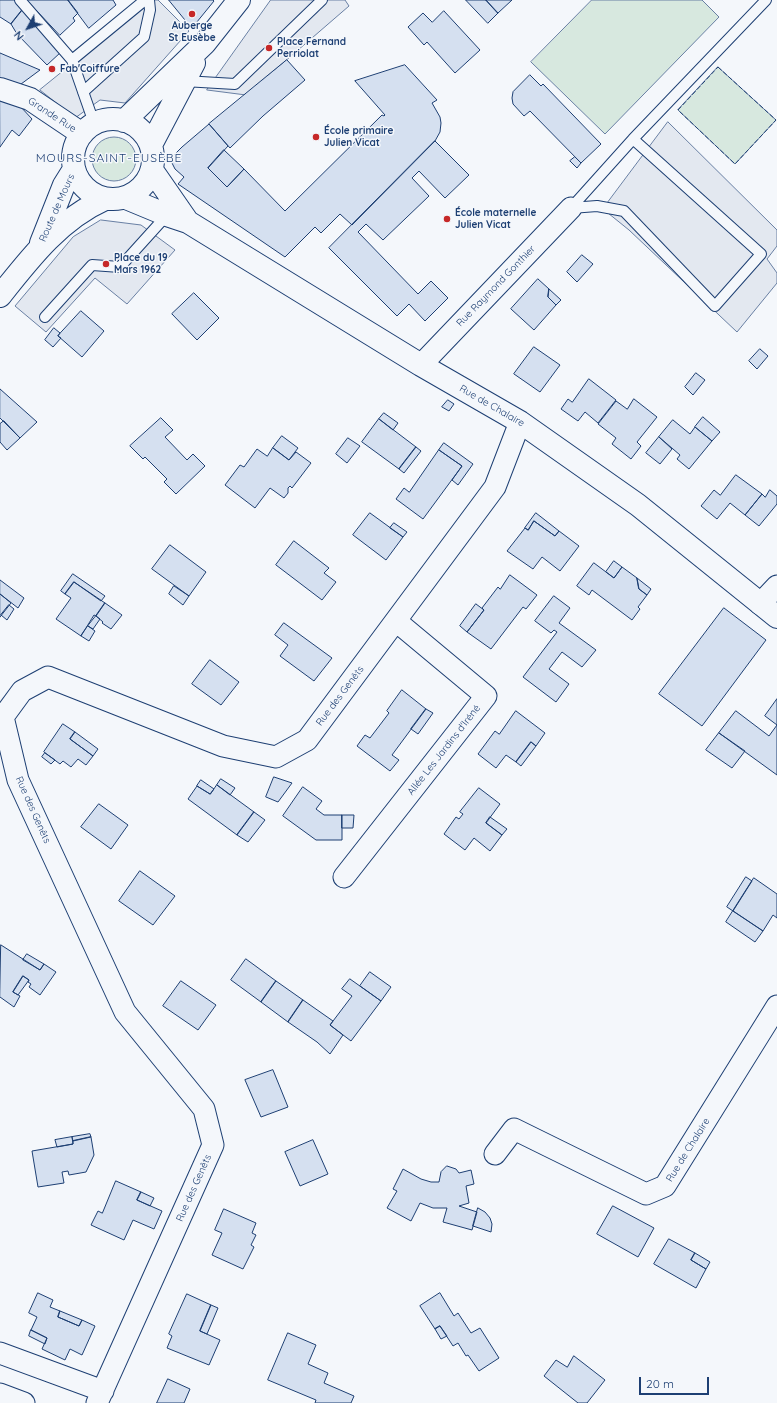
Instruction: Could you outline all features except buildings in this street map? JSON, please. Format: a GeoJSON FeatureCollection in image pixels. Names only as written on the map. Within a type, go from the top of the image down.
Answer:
{"type":"FeatureCollection","features":[{"type":"Feature","properties":{"kind":"street"},"geometry":{"type":"LineString","coordinates":[[124,121],[205,43],[239,0]]}},
{"type":"Feature","properties":{"kind":"street"},"geometry":{"type":"LineString","coordinates":[[151,145],[205,43]]}},
{"type":"Feature","properties":{"kind":"street","name":"Grande Rue"},"geometry":{"type":"LineString","coordinates":[[0,89],[30,99],[88,128]]}},
{"type":"Feature","properties":{"kind":"street"},"geometry":{"type":"LineString","coordinates":[[114,119],[124,121],[135,126],[145,134],[151,145],[153,158],[152,170],[146,182],[137,192],[116,198],[91,193],[80,183],[74,169],[74,150],[88,128],[114,119]]}},
{"type":"Feature","properties":{"kind":"street","name":"Route de Mours"},"geometry":{"type":"LineString","coordinates":[[40,246],[64,185],[74,169]]}},
{"type":"Feature","properties":{"kind":"street","name":"Rue de Chalaire"},"geometry":{"type":"LineString","coordinates":[[152,170],[188,222]]}},
{"type":"Feature","properties":{"kind":"street","name":"Route de Mours"},"geometry":{"type":"LineString","coordinates":[[0,296],[40,246],[90,206],[116,198]]}},
{"type":"Feature","properties":{"kind":"street","name":"Rue de Chalaire"},"geometry":{"type":"LineString","coordinates":[[116,198],[188,222],[421,365],[520,422],[638,505],[769,610]]}},
{"type":"Feature","properties":{"kind":"street","name":"Rue Raymond Gonthier"},"geometry":{"type":"LineString","coordinates":[[421,365],[571,208]]}},
{"type":"Feature","properties":{"kind":"street","name":"Rue des Genêts"},"geometry":{"type":"LineString","coordinates":[[0,1353],[100,1397],[214,1145],[204,1109],[125,1012],[18,780],[1,718],[22,691],[48,677],[223,746],[276,757],[307,740],[495,487],[520,422]]}},
{"type":"Feature","properties":{"kind":"street"},"geometry":{"type":"LineString","coordinates":[[769,610],[777,586]]}},
{"type":"Feature","properties":{"kind":"street","name":"Allée Les Jardins d'Iréné"},"geometry":{"type":"LineString","coordinates":[[344,877],[486,696],[396,620]]}},
{"type":"Feature","properties":{"kind":"street","name":"Rue de Chalaire"},"geometry":{"type":"LineString","coordinates":[[495,1154],[514,1129],[646,1194],[665,1186],[777,1006]]}},
{"type":"Feature","properties":{"kind":"street"},"geometry":{"type":"LineString","coordinates":[[0,1394],[24,1403]]}},
{"type":"Feature","properties":{"kind":"lane"},"geometry":{"type":"LineString","coordinates":[[20,0],[72,60],[83,92],[88,128]]}},
{"type":"Feature","properties":{"kind":"lane"},"geometry":{"type":"LineString","coordinates":[[72,60],[145,0]]}},
{"type":"Feature","properties":{"kind":"lane"},"geometry":{"type":"LineString","coordinates":[[83,92],[144,37],[150,10],[149,0]]}},
{"type":"Feature","properties":{"kind":"lane"},"geometry":{"type":"LineString","coordinates":[[184,81],[236,84],[322,0]]}},
{"type":"Feature","properties":{"kind":"lane"},"geometry":{"type":"LineString","coordinates":[[571,208],[633,139],[766,0]]}},
{"type":"Feature","properties":{"kind":"lane"},"geometry":{"type":"LineString","coordinates":[[571,208],[597,206],[624,211],[715,306],[761,254],[633,139]]}},
{"type":"Feature","properties":{"kind":"lane"},"geometry":{"type":"LineString","coordinates":[[45,316],[92,265],[120,267],[167,215]]}},
{"type":"Feature","properties":{"kind":"shaded area"},"geometry":{"type":"Polygon","coordinates":[[[151,0],[158,0],[189,31],[125,103],[100,100],[75,118],[40,90],[151,0]]]}},
{"type":"Feature","properties":{"kind":"shaded area","name":"Place Fernand Perriolat"},"geometry":{"type":"Polygon","coordinates":[[[271,0],[345,0],[349,6],[246,95],[207,90],[271,0]]]}},
{"type":"Feature","properties":{"kind":"shaded area"},"geometry":{"type":"Polygon","coordinates":[[[592,0],[702,0],[719,17],[605,134],[531,62],[592,0]]]}},
{"type":"Feature","properties":{"kind":"shaded area"},"geometry":{"type":"Polygon","coordinates":[[[718,67],[776,120],[735,164],[678,110],[718,67]]]}},
{"type":"Feature","properties":{"kind":"shaded area"},"geometry":{"type":"Polygon","coordinates":[[[668,122],[777,230],[777,246],[767,259],[777,273],[777,283],[737,332],[629,230],[603,209],[668,122]]]}},
{"type":"Feature","properties":{"kind":"shaded area"},"geometry":{"type":"Polygon","coordinates":[[[114,137],[126,141],[132,147],[136,159],[132,171],[126,177],[114,181],[102,177],[96,171],[92,159],[96,147],[102,141],[114,137]]]}},
{"type":"Feature","properties":{"kind":"shaded area","name":"Place du 19 Mars 1962"},"geometry":{"type":"Polygon","coordinates":[[[101,220],[141,225],[175,250],[127,304],[95,278],[46,332],[15,306],[73,237],[101,220]]]}},
{"type":"Feature","properties":{"kind":"fence"},"geometry":{"type":"LineString","coordinates":[[718,67],[776,120],[735,164],[678,110],[718,67]]}},
{"type":"Feature","properties":{"kind":"place","name":"Auberge St Eusèbe"},"geometry":{"type":"Point","coordinates":[192,14]}},
{"type":"Feature","properties":{"kind":"place","name":"Place Fernand Perriolat"},"geometry":{"type":"Point","coordinates":[269,48]}},
{"type":"Feature","properties":{"kind":"place","name":"Fab'Coiffure"},"geometry":{"type":"Point","coordinates":[52,69]}},
{"type":"Feature","properties":{"kind":"place","name":"École primaire Julien Vicat"},"geometry":{"type":"Point","coordinates":[316,137]}},
{"type":"Feature","properties":{"kind":"place","name":"École maternelle Julien Vicat"},"geometry":{"type":"Point","coordinates":[447,219]}},
{"type":"Feature","properties":{"kind":"place","name":"Place du 19 Mars 1962"},"geometry":{"type":"Point","coordinates":[106,264]}},
{"type":"Feature","properties":{"kind":"district","name":"MOURS-SAINT-EUSÈBE"},"geometry":{"type":"Point","coordinates":[109,158]}}]}
